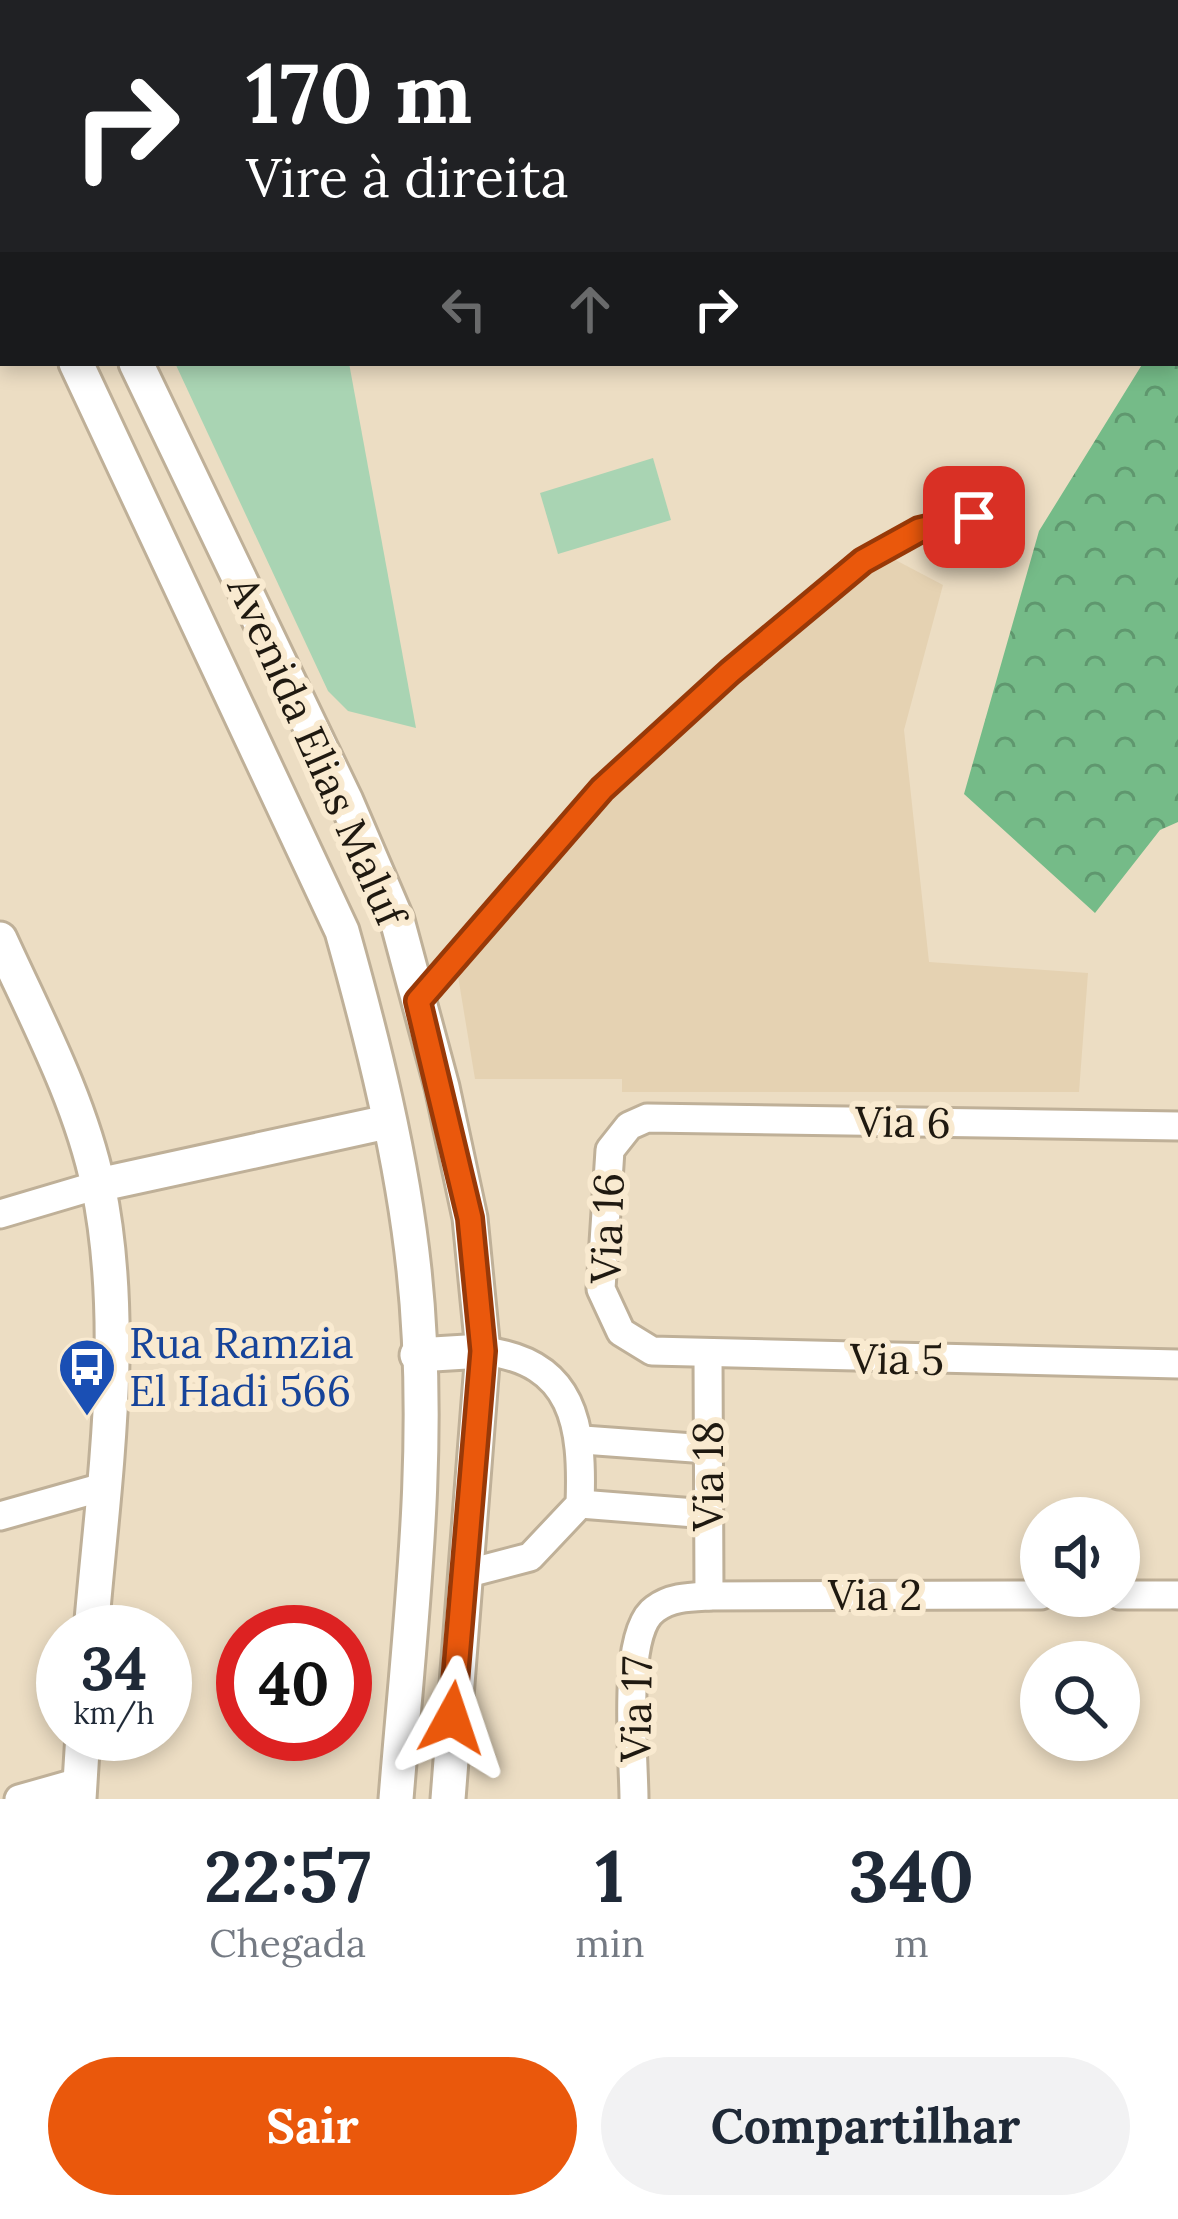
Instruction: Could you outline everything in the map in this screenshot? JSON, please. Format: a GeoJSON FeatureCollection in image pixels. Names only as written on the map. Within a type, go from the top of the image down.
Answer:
{"type":"FeatureCollection","features":[{"type":"Feature","properties":{"kind":"street","name":"Avenida Elias Maluf"},"geometry":{"type":"LineString","coordinates":[[77,366],[342,931],[370,1031],[414,1270],[422,1462],[397,1799]]}},
{"type":"Feature","properties":{"kind":"street","name":"Avenida Elias Maluf"},"geometry":{"type":"LineString","coordinates":[[137,366],[346,800],[397,920],[470,1218],[483,1351],[448,1799]]}},
{"type":"Feature","properties":{"kind":"street"},"geometry":{"type":"LineString","coordinates":[[0,939],[50,1048],[98,1185],[111,1305],[93,1605]]}},
{"type":"Feature","properties":{"kind":"street","name":"Via 6"},"geometry":{"type":"LineString","coordinates":[[628,1126],[647,1118],[1178,1126]]}},
{"type":"Feature","properties":{"kind":"street"},"geometry":{"type":"LineString","coordinates":[[0,1214],[98,1185],[387,1122]]}},
{"type":"Feature","properties":{"kind":"street","name":"Via 16"},"geometry":{"type":"LineString","coordinates":[[621,1332],[606,1309],[601,1289],[610,1150],[628,1126]]}},
{"type":"Feature","properties":{"kind":"street","name":"Via 5"},"geometry":{"type":"LineString","coordinates":[[621,1332],[652,1351],[708,1356],[1178,1364]]}},
{"type":"Feature","properties":{"kind":"street"},"geometry":{"type":"LineString","coordinates":[[417,1355],[483,1351],[519,1355],[543,1370],[566,1398],[583,1440],[580,1504],[530,1557],[465,1574],[443,1566],[436,1556],[422,1462]]}},
{"type":"Feature","properties":{"kind":"street","name":"Via 18"},"geometry":{"type":"LineString","coordinates":[[708,1356],[709,1596]]}},
{"type":"Feature","properties":{"kind":"street"},"geometry":{"type":"LineString","coordinates":[[583,1440],[707,1449]]}},
{"type":"Feature","properties":{"kind":"street"},"geometry":{"type":"LineString","coordinates":[[0,1516],[103,1487]]}},
{"type":"Feature","properties":{"kind":"street"},"geometry":{"type":"LineString","coordinates":[[580,1504],[708,1514]]}},
{"type":"Feature","properties":{"kind":"street","name":"Via 2"},"geometry":{"type":"LineString","coordinates":[[709,1596],[1020,1595]]}},
{"type":"Feature","properties":{"kind":"street"},"geometry":{"type":"LineString","coordinates":[[1140,1595],[1178,1595]]}},
{"type":"Feature","properties":{"kind":"street","name":"Via 17"},"geometry":{"type":"LineString","coordinates":[[634,1799],[634,1653],[640,1628],[652,1610],[676,1598],[709,1596]]}},
{"type":"Feature","properties":{"kind":"street"},"geometry":{"type":"LineString","coordinates":[[19,1799],[79,1791],[81,1761]]}},
{"type":"Feature","properties":{"kind":"lane"},"geometry":{"type":"LineString","coordinates":[[418,1001],[602,789],[730,672],[863,561],[919,530],[974,517]]}},
{"type":"Feature","properties":{"kind":"shaded area"},"geometry":{"type":"Polygon","coordinates":[[[886,555],[943,585],[904,730],[929,962],[1088,973],[1079,1092],[622,1092],[622,1079],[475,1079],[458,976],[595,806],[886,555]]]}},
{"type":"Feature","properties":{"kind":"green space"},"geometry":{"type":"Polygon","coordinates":[[[176,366],[350,366],[416,728],[348,711],[328,691],[176,366]]]}},
{"type":"Feature","properties":{"kind":"green space"},"geometry":{"type":"Polygon","coordinates":[[[1141,366],[1178,366],[1178,822],[1160,830],[1095,913],[964,794],[1039,531],[1141,366]]]}},
{"type":"Feature","properties":{"kind":"green space"},"geometry":{"type":"Polygon","coordinates":[[[653,458],[671,520],[558,554],[540,493],[653,458]]]}},
{"type":"Feature","properties":{"kind":"place","name":"Rua Ramzia El Hadi 566"},"geometry":{"type":"Point","coordinates":[87,1418]}},
{"type":"Feature","properties":{"kind":"route"},"geometry":{"type":"LineString","coordinates":[[452,1718],[483,1351],[470,1218],[418,1001],[602,789],[730,672],[863,561],[919,530],[974,517]]}}]}
